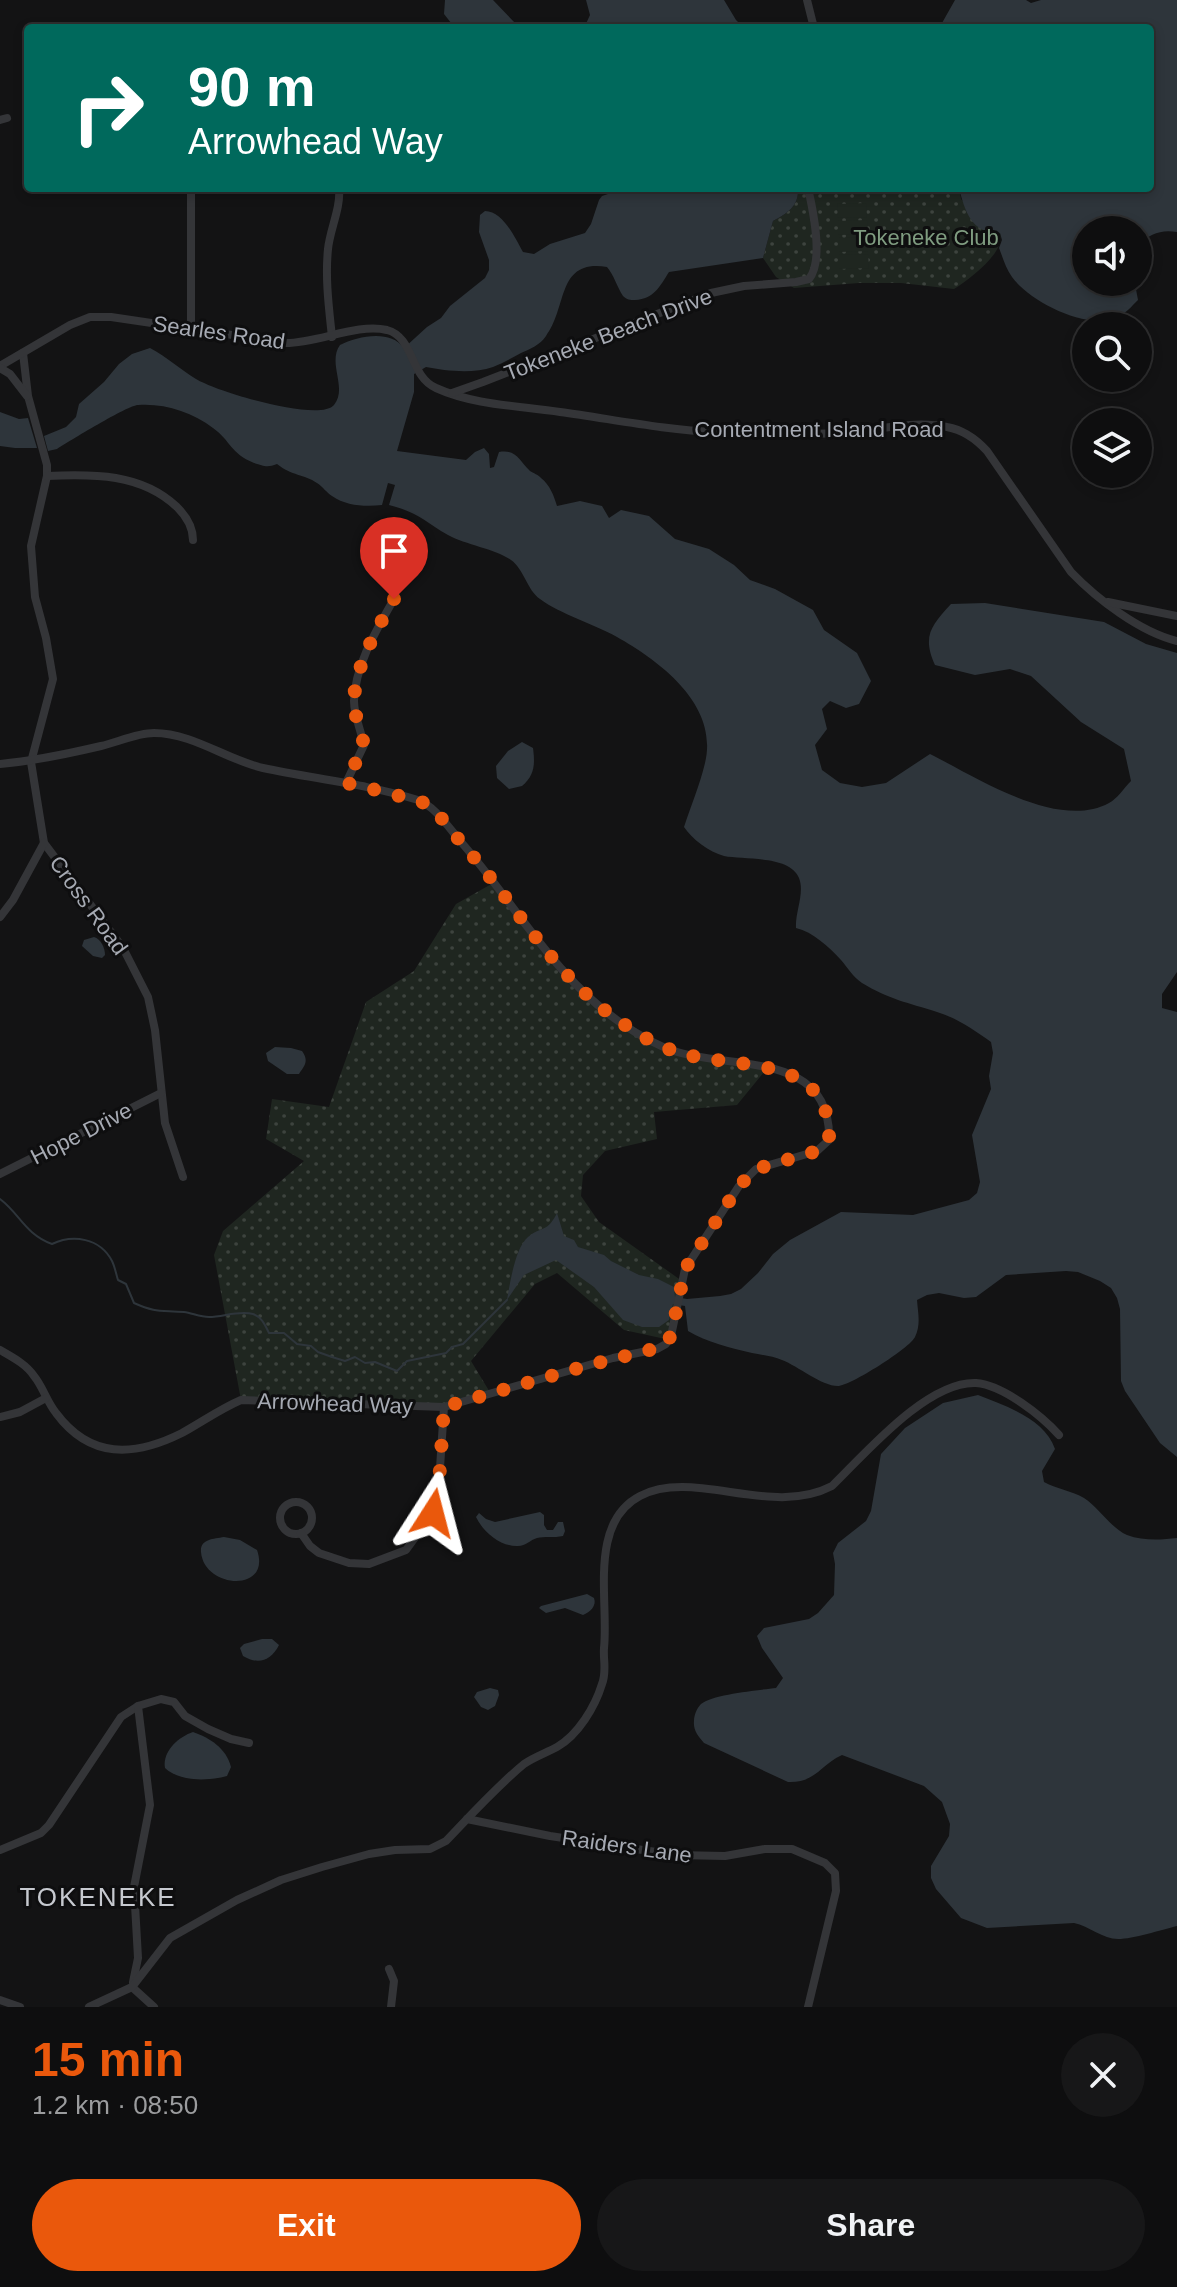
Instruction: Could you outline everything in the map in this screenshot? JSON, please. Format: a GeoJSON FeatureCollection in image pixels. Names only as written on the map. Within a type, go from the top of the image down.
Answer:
{"type":"FeatureCollection","features":[{"type":"Feature","properties":{"kind":"street"},"geometry":{"type":"LineString","coordinates":[[807,0],[813,24]]}},
{"type":"Feature","properties":{"kind":"street"},"geometry":{"type":"LineString","coordinates":[[191,192],[191,329]]}},
{"type":"Feature","properties":{"kind":"street"},"geometry":{"type":"LineString","coordinates":[[332,337],[328,248],[339,192]]}},
{"type":"Feature","properties":{"kind":"street","name":"Tokeneke Beach Drive"},"geometry":{"type":"LineString","coordinates":[[450,393],[711,293],[744,286],[802,282],[813,275],[816,268],[809,192]]}},
{"type":"Feature","properties":{"kind":"street","name":"Searles Road"},"geometry":{"type":"LineString","coordinates":[[0,367],[70,325],[90,317],[111,317],[286,343],[309,342],[373,329],[394,332],[423,379]]}},
{"type":"Feature","properties":{"kind":"street","name":"Cross Road"},"geometry":{"type":"LineString","coordinates":[[23,353],[28,396],[47,465],[31,546],[35,597],[53,679],[31,762],[44,843],[123,948],[148,997],[171,1145],[183,1177]]}},
{"type":"Feature","properties":{"kind":"street","name":"Cross Road"},"geometry":{"type":"LineString","coordinates":[[0,367],[28,396]]}},
{"type":"Feature","properties":{"kind":"street","name":"Contentment Island Road"},"geometry":{"type":"LineString","coordinates":[[423,379],[432,387],[479,400],[698,431],[826,433],[908,426],[954,428],[973,438],[987,451],[1071,572],[1085,587],[1165,638],[1177,641]]}},
{"type":"Feature","properties":{"kind":"street"},"geometry":{"type":"LineString","coordinates":[[47,476],[78,475],[134,481],[175,505],[185,515],[193,532],[193,540]]}},
{"type":"Feature","properties":{"kind":"street"},"geometry":{"type":"LineString","coordinates":[[0,764],[31,762],[152,733],[177,736],[260,767],[346,783],[364,745],[354,704],[357,677],[394,599]]}},
{"type":"Feature","properties":{"kind":"street"},"geometry":{"type":"LineString","coordinates":[[1103,601],[1177,616]]}},
{"type":"Feature","properties":{"kind":"street","name":"Arrowhead Way"},"geometry":{"type":"LineString","coordinates":[[0,1350],[18,1360],[35,1376],[62,1421],[82,1441],[96,1447],[141,1448],[163,1441],[241,1400],[444,1407],[601,1361],[657,1349],[670,1340],[685,1269],[739,1186],[756,1169],[817,1151],[829,1140],[825,1111],[814,1090],[788,1073],[769,1066],[726,1062],[674,1051],[640,1035],[595,1004],[571,980],[489,873],[422,801],[346,783]]}},
{"type":"Feature","properties":{"kind":"street"},"geometry":{"type":"LineString","coordinates":[[0,917],[13,900],[44,843]]}},
{"type":"Feature","properties":{"kind":"street","name":"Hope Drive"},"geometry":{"type":"LineString","coordinates":[[0,1174],[161,1093]]}},
{"type":"Feature","properties":{"kind":"street"},"geometry":{"type":"LineString","coordinates":[[89,2007],[132,1987],[170,1938],[237,1900],[281,1880],[369,1854],[430,1849],[446,1841],[527,1762],[559,1746],[575,1733],[602,1686],[606,1670],[603,1561],[607,1541],[615,1521],[636,1498],[651,1491],[676,1488],[705,1488],[769,1497],[823,1491],[832,1486],[914,1407],[967,1383],[981,1383],[1001,1391],[1046,1420],[1059,1435]]}},
{"type":"Feature","properties":{"kind":"street"},"geometry":{"type":"LineString","coordinates":[[0,1417],[20,1412],[46,1398]]}},
{"type":"Feature","properties":{"kind":"street"},"geometry":{"type":"LineString","coordinates":[[301,1533],[319,1553],[349,1563],[369,1564],[406,1550],[433,1513],[439,1483],[444,1407]]}},
{"type":"Feature","properties":{"kind":"street"},"geometry":{"type":"LineString","coordinates":[[290,1503],[303,1503],[311,1513],[310,1525],[301,1533],[289,1532],[280,1523],[281,1511],[290,1503]]}},
{"type":"Feature","properties":{"kind":"street"},"geometry":{"type":"LineString","coordinates":[[0,1850],[41,1833],[49,1825],[121,1717],[138,1706],[161,1699],[174,1702],[185,1716],[208,1729],[249,1743]]}},
{"type":"Feature","properties":{"kind":"street"},"geometry":{"type":"LineString","coordinates":[[132,1987],[138,1958],[134,1887],[150,1805],[138,1706]]}},
{"type":"Feature","properties":{"kind":"street","name":"Raiders Lane"},"geometry":{"type":"LineString","coordinates":[[467,1819],[550,1836],[676,1855],[725,1856],[781,1848],[792,1849],[825,1863],[835,1873],[836,1891],[808,2007]]}},
{"type":"Feature","properties":{"kind":"street"},"geometry":{"type":"LineString","coordinates":[[389,1969],[394,1981],[391,2007]]}},
{"type":"Feature","properties":{"kind":"street"},"geometry":{"type":"LineString","coordinates":[[132,1987],[154,2007]]}},
{"type":"Feature","properties":{"kind":"street"},"geometry":{"type":"LineString","coordinates":[[0,2000],[20,2007]]}},
{"type":"Feature","properties":{"kind":"green space","name":"Tokeneke Club"},"geometry":{"type":"Polygon","coordinates":[[[798,192],[960,192],[961,199],[992,233],[1000,233],[1000,240],[998,248],[985,264],[954,289],[901,283],[794,288],[776,277],[763,258],[773,221],[792,208],[798,192]]]}},
{"type":"Feature","properties":{"kind":"green space"},"geometry":{"type":"Polygon","coordinates":[[[866,203],[867,217],[838,218],[837,204],[866,203]]]}},
{"type":"Feature","properties":{"kind":"green space"},"geometry":{"type":"Polygon","coordinates":[[[867,220],[868,234],[838,235],[838,221],[867,220]]]}},
{"type":"Feature","properties":{"kind":"green space"},"geometry":{"type":"Polygon","coordinates":[[[868,237],[868,251],[839,252],[839,238],[868,237]]]}},
{"type":"Feature","properties":{"kind":"green space"},"geometry":{"type":"Polygon","coordinates":[[[868,254],[869,268],[839,269],[839,255],[868,254]]]}},
{"type":"Feature","properties":{"kind":"green space"},"geometry":{"type":"Polygon","coordinates":[[[495,882],[546,949],[595,1004],[674,1051],[769,1066],[737,1105],[654,1112],[657,1139],[605,1151],[583,1175],[581,1196],[599,1222],[682,1281],[670,1340],[624,1330],[557,1273],[535,1284],[471,1361],[491,1394],[444,1407],[241,1400],[214,1255],[223,1231],[304,1161],[266,1139],[272,1099],[329,1107],[366,1002],[414,971],[456,904],[495,882]]]}},
{"type":"Feature","properties":{"kind":"shaded area"},"geometry":{"type":"Polygon","coordinates":[[[445,0],[493,0],[516,24],[452,24],[444,14],[445,0]]]}},
{"type":"Feature","properties":{"kind":"shaded area"},"geometry":{"type":"Polygon","coordinates":[[[586,0],[724,0],[740,24],[586,24],[590,15],[586,0]]]}},
{"type":"Feature","properties":{"kind":"shaded area"},"geometry":{"type":"Polygon","coordinates":[[[955,0],[1026,0],[1031,3],[1041,0],[1177,0],[1177,232],[1152,235],[1152,216],[1072,216],[1072,296],[1137,296],[1138,300],[1126,312],[1072,312],[1072,315],[1032,296],[1008,270],[999,248],[1002,240],[1000,233],[976,226],[967,213],[960,192],[1154,192],[1154,24],[942,24],[955,0]]]}},
{"type":"Feature","properties":{"kind":"shaded area"},"geometry":{"type":"Polygon","coordinates":[[[798,192],[792,208],[773,221],[763,258],[669,272],[652,294],[635,300],[623,296],[607,267],[591,266],[579,270],[571,278],[553,324],[544,339],[535,346],[500,364],[477,371],[426,367],[414,374],[414,392],[397,451],[466,460],[484,448],[489,454],[490,468],[494,467],[499,452],[510,452],[544,481],[557,506],[580,501],[602,506],[609,518],[621,510],[649,516],[675,539],[709,549],[750,580],[775,589],[813,610],[824,630],[857,653],[871,681],[859,704],[846,708],[830,701],[822,709],[827,729],[815,745],[822,770],[840,783],[862,787],[886,783],[930,754],[1018,798],[1042,806],[1089,810],[1109,803],[1131,781],[1124,749],[1081,722],[1031,676],[1010,669],[975,675],[935,665],[929,639],[934,625],[951,604],[985,603],[1104,622],[1146,644],[1177,653],[1177,972],[1162,994],[1162,1008],[1177,1012],[1177,1457],[1160,1443],[1121,1381],[1120,1309],[1117,1298],[1111,1288],[1078,1272],[1006,1275],[976,1297],[939,1293],[927,1295],[917,1300],[918,1328],[911,1342],[866,1373],[838,1386],[824,1383],[778,1359],[727,1347],[695,1335],[688,1331],[685,1306],[673,1304],[669,1320],[659,1327],[642,1327],[623,1320],[594,1287],[556,1260],[524,1275],[507,1300],[523,1242],[547,1226],[557,1213],[564,1236],[574,1240],[578,1247],[604,1255],[639,1275],[658,1279],[674,1287],[675,1297],[687,1299],[731,1294],[741,1289],[790,1240],[841,1212],[913,1215],[969,1200],[977,1193],[980,1182],[972,1135],[991,1089],[991,1042],[951,1018],[890,997],[862,983],[826,945],[796,928],[801,884],[794,871],[786,865],[724,856],[692,836],[684,827],[703,771],[707,742],[695,704],[683,688],[634,647],[540,599],[511,560],[448,535],[414,514],[389,505],[395,485],[388,483],[382,505],[363,506],[343,502],[312,480],[277,464],[266,466],[246,459],[219,433],[196,417],[158,406],[132,407],[57,449],[48,451],[44,436],[66,427],[76,417],[79,404],[119,364],[132,354],[150,348],[196,379],[223,391],[289,408],[325,410],[334,405],[338,398],[336,360],[340,345],[364,337],[382,336],[391,338],[404,348],[485,278],[489,260],[479,232],[480,215],[485,211],[503,220],[523,252],[534,254],[550,244],[585,233],[599,200],[611,193],[798,192]]]}},
{"type":"Feature","properties":{"kind":"shaded area"},"geometry":{"type":"Polygon","coordinates":[[[0,412],[19,419],[28,418],[37,448],[0,446],[0,412]]]}},
{"type":"Feature","properties":{"kind":"shaded area"},"geometry":{"type":"Polygon","coordinates":[[[522,742],[533,748],[533,769],[522,786],[509,789],[497,778],[496,766],[508,751],[522,742]]]}},
{"type":"Feature","properties":{"kind":"shaded area"},"geometry":{"type":"Polygon","coordinates":[[[94,937],[103,947],[105,955],[102,958],[93,956],[82,946],[84,940],[94,937]]]}},
{"type":"Feature","properties":{"kind":"shaded area"},"geometry":{"type":"Polygon","coordinates":[[[275,1047],[302,1051],[305,1063],[299,1074],[287,1074],[268,1061],[266,1053],[275,1047]]]}},
{"type":"Feature","properties":{"kind":"shaded area"},"geometry":{"type":"Polygon","coordinates":[[[978,1395],[1023,1415],[1043,1429],[1055,1449],[1042,1471],[1044,1482],[1084,1498],[1127,1535],[1152,1540],[1177,1538],[1177,1926],[1118,1939],[1074,1923],[987,1928],[961,1918],[936,1889],[931,1878],[931,1866],[949,1836],[950,1824],[942,1802],[924,1786],[842,1755],[812,1777],[788,1782],[704,1743],[695,1730],[695,1716],[701,1704],[726,1695],[776,1688],[783,1678],[757,1636],[764,1628],[809,1619],[834,1595],[833,1553],[838,1543],[866,1521],[871,1511],[881,1454],[905,1428],[943,1403],[978,1395]]]}},
{"type":"Feature","properties":{"kind":"shaded area"},"geometry":{"type":"Polygon","coordinates":[[[540,1512],[544,1515],[547,1530],[553,1530],[558,1522],[563,1522],[563,1536],[540,1537],[523,1545],[512,1546],[493,1538],[476,1517],[479,1513],[495,1522],[540,1512]]]}},
{"type":"Feature","properties":{"kind":"shaded area"},"geometry":{"type":"Polygon","coordinates":[[[224,1537],[240,1540],[257,1550],[259,1564],[255,1574],[236,1581],[224,1579],[205,1564],[201,1552],[203,1544],[224,1537]]]}},
{"type":"Feature","properties":{"kind":"shaded area"},"geometry":{"type":"Polygon","coordinates":[[[587,1594],[594,1598],[595,1604],[583,1615],[565,1608],[546,1613],[539,1608],[541,1606],[587,1594]]]}},
{"type":"Feature","properties":{"kind":"shaded area"},"geometry":{"type":"Polygon","coordinates":[[[272,1639],[279,1645],[272,1655],[259,1661],[243,1656],[240,1648],[244,1644],[272,1639]]]}},
{"type":"Feature","properties":{"kind":"shaded area"},"geometry":{"type":"Polygon","coordinates":[[[490,1688],[498,1690],[499,1695],[495,1706],[488,1710],[481,1707],[474,1697],[477,1692],[490,1688]]]}},
{"type":"Feature","properties":{"kind":"shaded area"},"geometry":{"type":"Polygon","coordinates":[[[193,1732],[211,1741],[225,1754],[231,1767],[227,1776],[194,1779],[178,1776],[165,1768],[166,1756],[172,1746],[193,1732]]]}},
{"type":"Feature","properties":{"kind":"waterway"},"geometry":{"type":"LineString","coordinates":[[0,1199],[43,1240],[52,1244],[77,1239],[101,1247],[112,1261],[118,1280],[126,1284],[134,1303],[153,1310],[206,1317],[253,1314],[261,1319],[269,1333],[284,1333],[297,1344],[311,1346],[318,1352],[345,1361],[355,1357],[365,1363],[375,1362],[397,1371],[407,1361],[446,1353],[452,1347],[463,1344],[507,1300]]}},
{"type":"Feature","properties":{"kind":"district","name":"TOKENEKE"},"geometry":{"type":"Point","coordinates":[98,1897]}},
{"type":"Feature","properties":{"kind":"route"},"geometry":{"type":"LineString","coordinates":[[394,599],[357,677],[354,704],[364,745],[346,783],[422,801],[436,813],[489,873],[571,980],[595,1004],[640,1035],[674,1051],[726,1062],[769,1066],[788,1073],[814,1090],[829,1127],[829,1140],[817,1151],[756,1169],[739,1186],[685,1269],[676,1320],[666,1344],[444,1407],[439,1483],[433,1513]]}}]}
